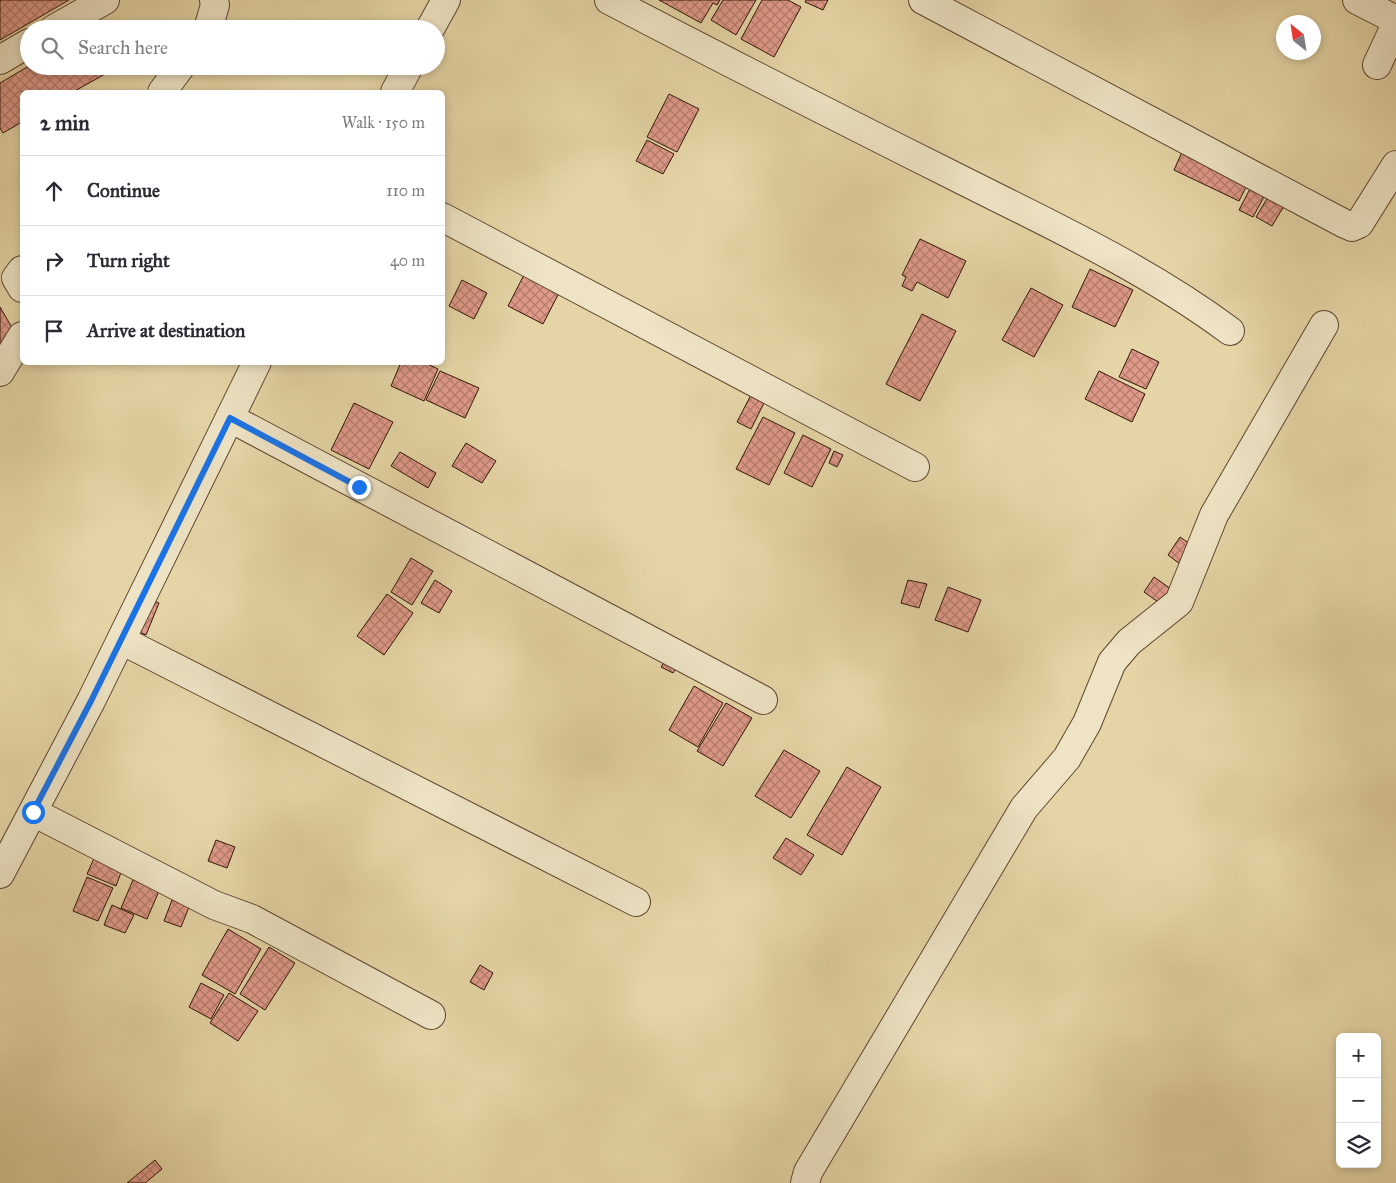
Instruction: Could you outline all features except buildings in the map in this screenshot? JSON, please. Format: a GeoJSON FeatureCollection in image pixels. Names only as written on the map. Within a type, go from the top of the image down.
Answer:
{"type":"FeatureCollection","features":[{"type":"Feature","properties":{"kind":"street"},"geometry":{"type":"LineString","coordinates":[[70,20],[105,0]]}},
{"type":"Feature","properties":{"kind":"street"},"geometry":{"type":"LineString","coordinates":[[211,20],[215,5],[214,0]]}},
{"type":"Feature","properties":{"kind":"street"},"geometry":{"type":"LineString","coordinates":[[435,20],[446,0]]}},
{"type":"Feature","properties":{"kind":"street"},"geometry":{"type":"LineString","coordinates":[[609,0],[771,84],[1088,243],[1205,312],[1230,331]]}},
{"type":"Feature","properties":{"kind":"street"},"geometry":{"type":"LineString","coordinates":[[923,0],[1352,227],[1359,224],[1396,165]]}},
{"type":"Feature","properties":{"kind":"street"},"geometry":{"type":"LineString","coordinates":[[1358,0],[1396,22],[1377,65]]}},
{"type":"Feature","properties":{"kind":"street"},"geometry":{"type":"LineString","coordinates":[[0,60],[20,48]]}},
{"type":"Feature","properties":{"kind":"street"},"geometry":{"type":"LineString","coordinates":[[163,90],[174,75]]}},
{"type":"Feature","properties":{"kind":"street"},"geometry":{"type":"LineString","coordinates":[[396,90],[404,75]]}},
{"type":"Feature","properties":{"kind":"street"},"geometry":{"type":"LineString","coordinates":[[445,219],[914,467]]}},
{"type":"Feature","properties":{"kind":"street"},"geometry":{"type":"LineString","coordinates":[[805,1183],[808,1172],[1024,808],[1067,758],[1087,723],[1112,662],[1129,642],[1179,602],[1214,515],[1324,325]]}},
{"type":"Feature","properties":{"kind":"street"},"geometry":{"type":"LineString","coordinates":[[0,372],[20,339]]}},
{"type":"Feature","properties":{"kind":"street"},"geometry":{"type":"LineString","coordinates":[[0,874],[120,640],[256,365]]}},
{"type":"Feature","properties":{"kind":"street"},"geometry":{"type":"LineString","coordinates":[[230,418],[763,700]]}},
{"type":"Feature","properties":{"kind":"street"},"geometry":{"type":"LineString","coordinates":[[120,640],[636,902]]}},
{"type":"Feature","properties":{"kind":"street"},"geometry":{"type":"LineString","coordinates":[[33,812],[214,905],[252,919],[431,1015]]}},
{"type":"Feature","properties":{"kind":"route"},"geometry":{"type":"LineString","coordinates":[[33,812],[91,701],[230,418],[359,487]]}}]}
